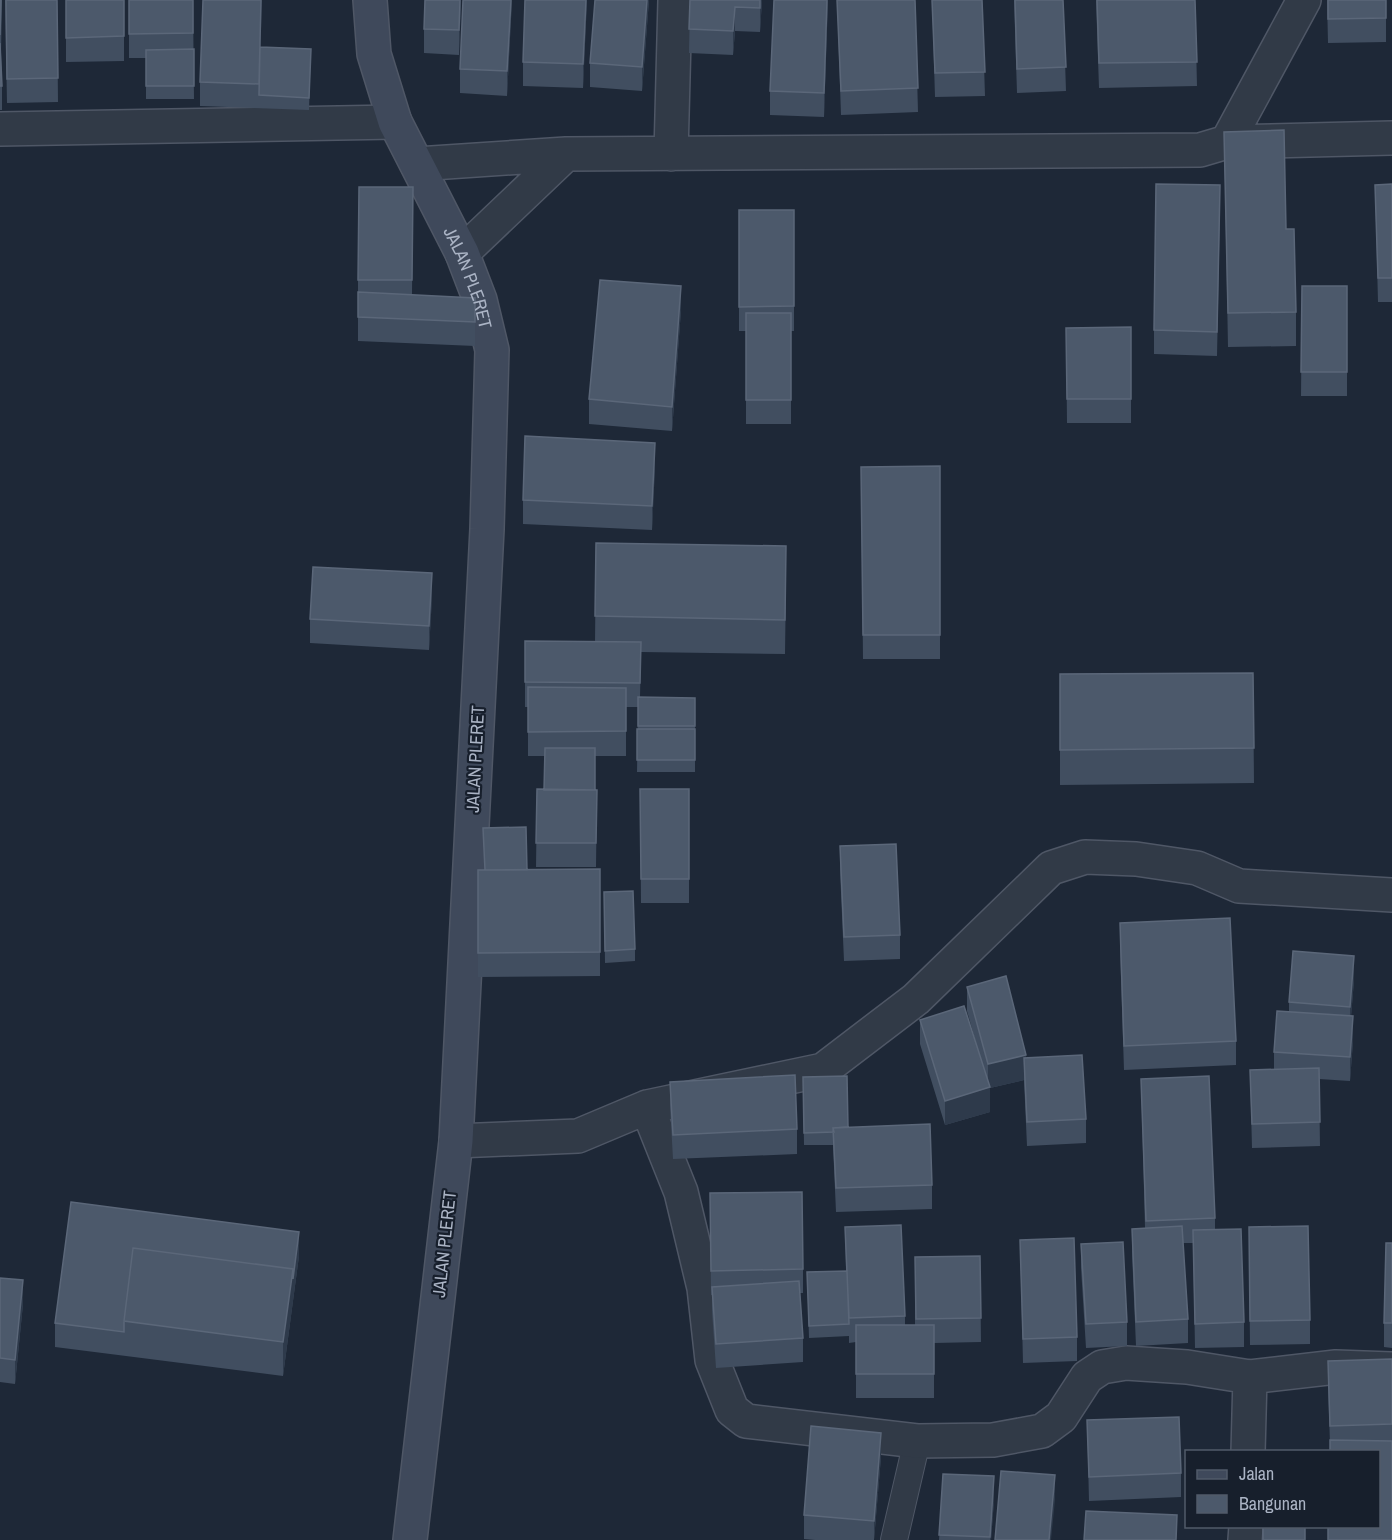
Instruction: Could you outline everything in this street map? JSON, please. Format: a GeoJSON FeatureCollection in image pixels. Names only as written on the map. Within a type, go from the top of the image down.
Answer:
{"type":"FeatureCollection","features":[{"type":"Feature","properties":{"kind":"main road","name":"JALAN PLERET"},"geometry":{"type":"LineString","coordinates":[[370,0],[374,54],[395,122],[462,253],[480,300],[492,350],[487,529],[456,1141],[410,1540]]}},
{"type":"Feature","properties":{"kind":"street"},"geometry":{"type":"LineString","coordinates":[[671,154],[675,0]]}},
{"type":"Feature","properties":{"kind":"street"},"geometry":{"type":"LineString","coordinates":[[1227,142],[1304,0]]}},
{"type":"Feature","properties":{"kind":"street"},"geometry":{"type":"LineString","coordinates":[[0,129],[395,122]]}},
{"type":"Feature","properties":{"kind":"street"},"geometry":{"type":"LineString","coordinates":[[417,164],[566,154],[1200,150],[1227,142],[1392,138]]}},
{"type":"Feature","properties":{"kind":"street"},"geometry":{"type":"LineString","coordinates":[[462,253],[566,154]]}},
{"type":"Feature","properties":{"kind":"street"},"geometry":{"type":"LineString","coordinates":[[456,1141],[578,1136],[647,1107],[823,1070],[916,999],[1051,868],[1085,857],[1136,859],[1197,868],[1239,886],[1392,895]]}},
{"type":"Feature","properties":{"kind":"street"},"geometry":{"type":"LineString","coordinates":[[647,1107],[681,1192],[704,1288],[712,1360],[732,1410],[746,1421],[918,1441],[993,1440],[1042,1431],[1061,1417],[1087,1377],[1102,1367],[1126,1363],[1187,1367],[1250,1377],[1336,1367],[1392,1369]]}},
{"type":"Feature","properties":{"kind":"street"},"geometry":{"type":"LineString","coordinates":[[1248,1450],[1250,1377]]}},
{"type":"Feature","properties":{"kind":"lane"},"geometry":{"type":"LineString","coordinates":[[894,1540],[918,1441]]}},
{"type":"Feature","properties":{"kind":"building"},"geometry":{"type":"Polygon","coordinates":[[[6,0],[57,0],[58,78],[7,79],[6,0]]]}},
{"type":"Feature","properties":{"kind":"building"},"geometry":{"type":"Polygon","coordinates":[[[66,0],[124,0],[124,36],[66,38],[66,0]]]}},
{"type":"Feature","properties":{"kind":"building"},"geometry":{"type":"Polygon","coordinates":[[[129,0],[193,0],[193,33],[129,34],[129,0]]]}},
{"type":"Feature","properties":{"kind":"building"},"geometry":{"type":"Polygon","coordinates":[[[203,0],[261,0],[259,84],[200,82],[203,0]]]}},
{"type":"Feature","properties":{"kind":"building"},"geometry":{"type":"Polygon","coordinates":[[[425,0],[460,0],[459,30],[424,29],[425,0]]]}},
{"type":"Feature","properties":{"kind":"building"},"geometry":{"type":"Polygon","coordinates":[[[463,0],[511,0],[507,71],[460,69],[463,0]]]}},
{"type":"Feature","properties":{"kind":"building"},"geometry":{"type":"Polygon","coordinates":[[[525,0],[586,0],[583,64],[523,62],[525,0]]]}},
{"type":"Feature","properties":{"kind":"building"},"geometry":{"type":"Polygon","coordinates":[[[595,0],[647,0],[642,67],[590,63],[595,0]]]}},
{"type":"Feature","properties":{"kind":"building"},"geometry":{"type":"Polygon","coordinates":[[[690,0],[760,0],[760,8],[735,7],[733,31],[689,29],[690,0]]]}},
{"type":"Feature","properties":{"kind":"building"},"geometry":{"type":"Polygon","coordinates":[[[774,0],[827,0],[824,93],[770,91],[774,0]]]}},
{"type":"Feature","properties":{"kind":"building"},"geometry":{"type":"Polygon","coordinates":[[[837,0],[915,0],[918,88],[841,91],[837,0]]]}},
{"type":"Feature","properties":{"kind":"building"},"geometry":{"type":"Polygon","coordinates":[[[932,0],[982,0],[985,72],[935,73],[932,0]]]}},
{"type":"Feature","properties":{"kind":"building"},"geometry":{"type":"Polygon","coordinates":[[[1015,0],[1063,0],[1066,67],[1017,69],[1015,0]]]}},
{"type":"Feature","properties":{"kind":"building"},"geometry":{"type":"Polygon","coordinates":[[[1097,0],[1195,0],[1197,62],[1099,63],[1097,0]]]}},
{"type":"Feature","properties":{"kind":"building"},"geometry":{"type":"Polygon","coordinates":[[[1328,0],[1386,0],[1386,18],[1328,19],[1328,0]]]}},
{"type":"Feature","properties":{"kind":"building"},"geometry":{"type":"Polygon","coordinates":[[[0,43],[2,86],[0,86],[0,43]]]}},
{"type":"Feature","properties":{"kind":"building"},"geometry":{"type":"Polygon","coordinates":[[[260,47],[311,49],[309,98],[259,95],[260,47]]]}},
{"type":"Feature","properties":{"kind":"building"},"geometry":{"type":"Polygon","coordinates":[[[194,49],[194,86],[146,86],[146,50],[194,49]]]}},
{"type":"Feature","properties":{"kind":"building"},"geometry":{"type":"Polygon","coordinates":[[[1284,130],[1286,229],[1294,229],[1296,312],[1228,313],[1224,132],[1284,130]]]}},
{"type":"Feature","properties":{"kind":"building"},"geometry":{"type":"Polygon","coordinates":[[[1156,184],[1220,185],[1217,332],[1154,330],[1156,184]]]}},
{"type":"Feature","properties":{"kind":"building"},"geometry":{"type":"Polygon","coordinates":[[[1392,184],[1392,278],[1378,278],[1375,185],[1392,184]]]}},
{"type":"Feature","properties":{"kind":"building"},"geometry":{"type":"Polygon","coordinates":[[[359,187],[413,187],[412,280],[358,280],[359,187]]]}},
{"type":"Feature","properties":{"kind":"building"},"geometry":{"type":"Polygon","coordinates":[[[739,210],[794,210],[794,306],[739,307],[739,210]]]}},
{"type":"Feature","properties":{"kind":"building"},"geometry":{"type":"Polygon","coordinates":[[[600,280],[681,286],[672,407],[589,399],[600,280]]]}},
{"type":"Feature","properties":{"kind":"building"},"geometry":{"type":"Polygon","coordinates":[[[1302,286],[1347,286],[1347,372],[1301,372],[1302,286]]]}},
{"type":"Feature","properties":{"kind":"building"},"geometry":{"type":"Polygon","coordinates":[[[358,292],[475,298],[475,322],[358,317],[358,292]]]}},
{"type":"Feature","properties":{"kind":"building"},"geometry":{"type":"Polygon","coordinates":[[[746,313],[791,313],[791,400],[746,400],[746,313]]]}},
{"type":"Feature","properties":{"kind":"building"},"geometry":{"type":"Polygon","coordinates":[[[1131,327],[1131,399],[1067,399],[1066,328],[1131,327]]]}},
{"type":"Feature","properties":{"kind":"building"},"geometry":{"type":"Polygon","coordinates":[[[525,436],[655,443],[652,506],[523,500],[525,436]]]}},
{"type":"Feature","properties":{"kind":"building"},"geometry":{"type":"Polygon","coordinates":[[[940,466],[940,635],[863,635],[861,467],[940,466]]]}},
{"type":"Feature","properties":{"kind":"building"},"geometry":{"type":"Polygon","coordinates":[[[596,543],[786,546],[785,620],[595,616],[596,543]]]}},
{"type":"Feature","properties":{"kind":"building"},"geometry":{"type":"Polygon","coordinates":[[[313,567],[432,573],[429,626],[310,619],[313,567]]]}},
{"type":"Feature","properties":{"kind":"building"},"geometry":{"type":"Polygon","coordinates":[[[525,641],[641,642],[640,683],[525,682],[525,641]]]}},
{"type":"Feature","properties":{"kind":"building"},"geometry":{"type":"Polygon","coordinates":[[[1253,673],[1254,748],[1060,750],[1060,674],[1253,673]]]}},
{"type":"Feature","properties":{"kind":"building"},"geometry":{"type":"Polygon","coordinates":[[[528,687],[626,688],[626,731],[528,732],[528,687]]]}},
{"type":"Feature","properties":{"kind":"building"},"geometry":{"type":"Polygon","coordinates":[[[638,697],[695,698],[695,726],[638,726],[638,697]]]}},
{"type":"Feature","properties":{"kind":"building"},"geometry":{"type":"Polygon","coordinates":[[[637,729],[695,729],[695,760],[637,760],[637,729]]]}},
{"type":"Feature","properties":{"kind":"building"},"geometry":{"type":"Polygon","coordinates":[[[545,748],[595,748],[595,790],[544,790],[545,748]]]}},
{"type":"Feature","properties":{"kind":"building"},"geometry":{"type":"Polygon","coordinates":[[[537,789],[597,790],[596,843],[536,843],[537,789]]]}},
{"type":"Feature","properties":{"kind":"building"},"geometry":{"type":"Polygon","coordinates":[[[640,789],[689,789],[689,879],[641,879],[640,789]]]}},
{"type":"Feature","properties":{"kind":"building"},"geometry":{"type":"Polygon","coordinates":[[[526,827],[527,870],[485,870],[483,828],[526,827]]]}},
{"type":"Feature","properties":{"kind":"building"},"geometry":{"type":"Polygon","coordinates":[[[896,844],[900,935],[844,937],[840,846],[896,844]]]}},
{"type":"Feature","properties":{"kind":"building"},"geometry":{"type":"Polygon","coordinates":[[[600,869],[600,952],[478,953],[478,870],[600,869]]]}},
{"type":"Feature","properties":{"kind":"building"},"geometry":{"type":"Polygon","coordinates":[[[633,891],[635,949],[605,951],[604,892],[633,891]]]}},
{"type":"Feature","properties":{"kind":"building"},"geometry":{"type":"Polygon","coordinates":[[[1230,918],[1236,1041],[1124,1046],[1120,923],[1230,918]]]}},
{"type":"Feature","properties":{"kind":"building"},"geometry":{"type":"Polygon","coordinates":[[[1293,951],[1354,956],[1350,1007],[1289,1002],[1293,951]]]}},
{"type":"Feature","properties":{"kind":"building"},"geometry":{"type":"Polygon","coordinates":[[[1006,976],[1026,1055],[988,1064],[967,987],[1006,976]]]}},
{"type":"Feature","properties":{"kind":"building"},"geometry":{"type":"Polygon","coordinates":[[[964,1006],[990,1087],[945,1101],[920,1020],[964,1006]]]}},
{"type":"Feature","properties":{"kind":"building"},"geometry":{"type":"Polygon","coordinates":[[[1277,1011],[1353,1016],[1350,1057],[1274,1052],[1277,1011]]]}},
{"type":"Feature","properties":{"kind":"building"},"geometry":{"type":"Polygon","coordinates":[[[1082,1055],[1086,1119],[1027,1122],[1024,1058],[1082,1055]]]}},
{"type":"Feature","properties":{"kind":"building"},"geometry":{"type":"Polygon","coordinates":[[[1319,1068],[1320,1122],[1252,1124],[1250,1070],[1319,1068]]]}},
{"type":"Feature","properties":{"kind":"building"},"geometry":{"type":"Polygon","coordinates":[[[795,1075],[797,1129],[673,1135],[670,1082],[795,1075]]]}},
{"type":"Feature","properties":{"kind":"building"},"geometry":{"type":"Polygon","coordinates":[[[847,1076],[848,1127],[833,1128],[834,1132],[804,1133],[803,1077],[847,1076]]]}},
{"type":"Feature","properties":{"kind":"building"},"geometry":{"type":"Polygon","coordinates":[[[1209,1076],[1215,1218],[1146,1221],[1141,1079],[1209,1076]]]}},
{"type":"Feature","properties":{"kind":"building"},"geometry":{"type":"Polygon","coordinates":[[[930,1124],[932,1185],[836,1188],[833,1128],[930,1124]]]}},
{"type":"Feature","properties":{"kind":"building"},"geometry":{"type":"Polygon","coordinates":[[[802,1192],[803,1269],[711,1271],[710,1193],[802,1192]]]}},
{"type":"Feature","properties":{"kind":"building"},"geometry":{"type":"Polygon","coordinates":[[[71,1202],[299,1232],[293,1279],[293,1269],[133,1248],[124,1332],[55,1323],[71,1202]]]}},
{"type":"Feature","properties":{"kind":"building"},"geometry":{"type":"Polygon","coordinates":[[[901,1225],[905,1316],[849,1318],[845,1227],[901,1225]]]}},
{"type":"Feature","properties":{"kind":"building"},"geometry":{"type":"Polygon","coordinates":[[[1182,1226],[1188,1319],[1136,1322],[1132,1229],[1182,1226]]]}},
{"type":"Feature","properties":{"kind":"building"},"geometry":{"type":"Polygon","coordinates":[[[1308,1226],[1310,1320],[1250,1321],[1249,1227],[1308,1226]]]}},
{"type":"Feature","properties":{"kind":"building"},"geometry":{"type":"Polygon","coordinates":[[[1241,1229],[1244,1322],[1195,1324],[1193,1230],[1241,1229]]]}},
{"type":"Feature","properties":{"kind":"building"},"geometry":{"type":"Polygon","coordinates":[[[1074,1238],[1077,1337],[1023,1339],[1020,1240],[1074,1238]]]}},
{"type":"Feature","properties":{"kind":"building"},"geometry":{"type":"Polygon","coordinates":[[[1123,1242],[1127,1322],[1086,1324],[1081,1244],[1123,1242]]]}},
{"type":"Feature","properties":{"kind":"building"},"geometry":{"type":"Polygon","coordinates":[[[1386,1243],[1392,1243],[1392,1323],[1384,1323],[1386,1243]]]}},
{"type":"Feature","properties":{"kind":"building"},"geometry":{"type":"Polygon","coordinates":[[[133,1248],[293,1269],[283,1342],[124,1321],[133,1248]]]}},
{"type":"Feature","properties":{"kind":"building"},"geometry":{"type":"Polygon","coordinates":[[[980,1256],[981,1318],[916,1319],[915,1257],[980,1256]]]}},
{"type":"Feature","properties":{"kind":"building"},"geometry":{"type":"Polygon","coordinates":[[[847,1271],[849,1324],[809,1326],[807,1272],[847,1271]]]}},
{"type":"Feature","properties":{"kind":"building"},"geometry":{"type":"Polygon","coordinates":[[[0,1278],[23,1280],[15,1360],[0,1358],[0,1278]]]}},
{"type":"Feature","properties":{"kind":"building"},"geometry":{"type":"Polygon","coordinates":[[[799,1281],[803,1338],[716,1344],[712,1287],[799,1281]]]}},
{"type":"Feature","properties":{"kind":"building"},"geometry":{"type":"Polygon","coordinates":[[[856,1325],[934,1325],[934,1374],[856,1374],[856,1325]]]}},
{"type":"Feature","properties":{"kind":"building"},"geometry":{"type":"Polygon","coordinates":[[[1392,1359],[1392,1424],[1330,1426],[1328,1361],[1392,1359]]]}},
{"type":"Feature","properties":{"kind":"building"},"geometry":{"type":"Polygon","coordinates":[[[1179,1417],[1181,1473],[1089,1477],[1087,1420],[1179,1417]]]}},
{"type":"Feature","properties":{"kind":"building"},"geometry":{"type":"Polygon","coordinates":[[[811,1426],[881,1433],[874,1521],[804,1515],[811,1426]]]}},
{"type":"Feature","properties":{"kind":"building"},"geometry":{"type":"Polygon","coordinates":[[[1330,1440],[1392,1441],[1392,1540],[1328,1540],[1328,1528],[1380,1528],[1380,1450],[1330,1450],[1330,1440]]]}},
{"type":"Feature","properties":{"kind":"building"},"geometry":{"type":"Polygon","coordinates":[[[1001,1471],[1055,1475],[1049,1540],[995,1540],[1001,1471]]]}},
{"type":"Feature","properties":{"kind":"building"},"geometry":{"type":"Polygon","coordinates":[[[943,1474],[994,1476],[990,1537],[939,1535],[943,1474]]]}},
{"type":"Feature","properties":{"kind":"building"},"geometry":{"type":"Polygon","coordinates":[[[1086,1511],[1177,1515],[1176,1540],[1084,1540],[1086,1511]]]}},
{"type":"Feature","properties":{"kind":"building"},"geometry":{"type":"Polygon","coordinates":[[[1263,1528],[1305,1528],[1305,1540],[1263,1540],[1263,1528]]]}}]}
